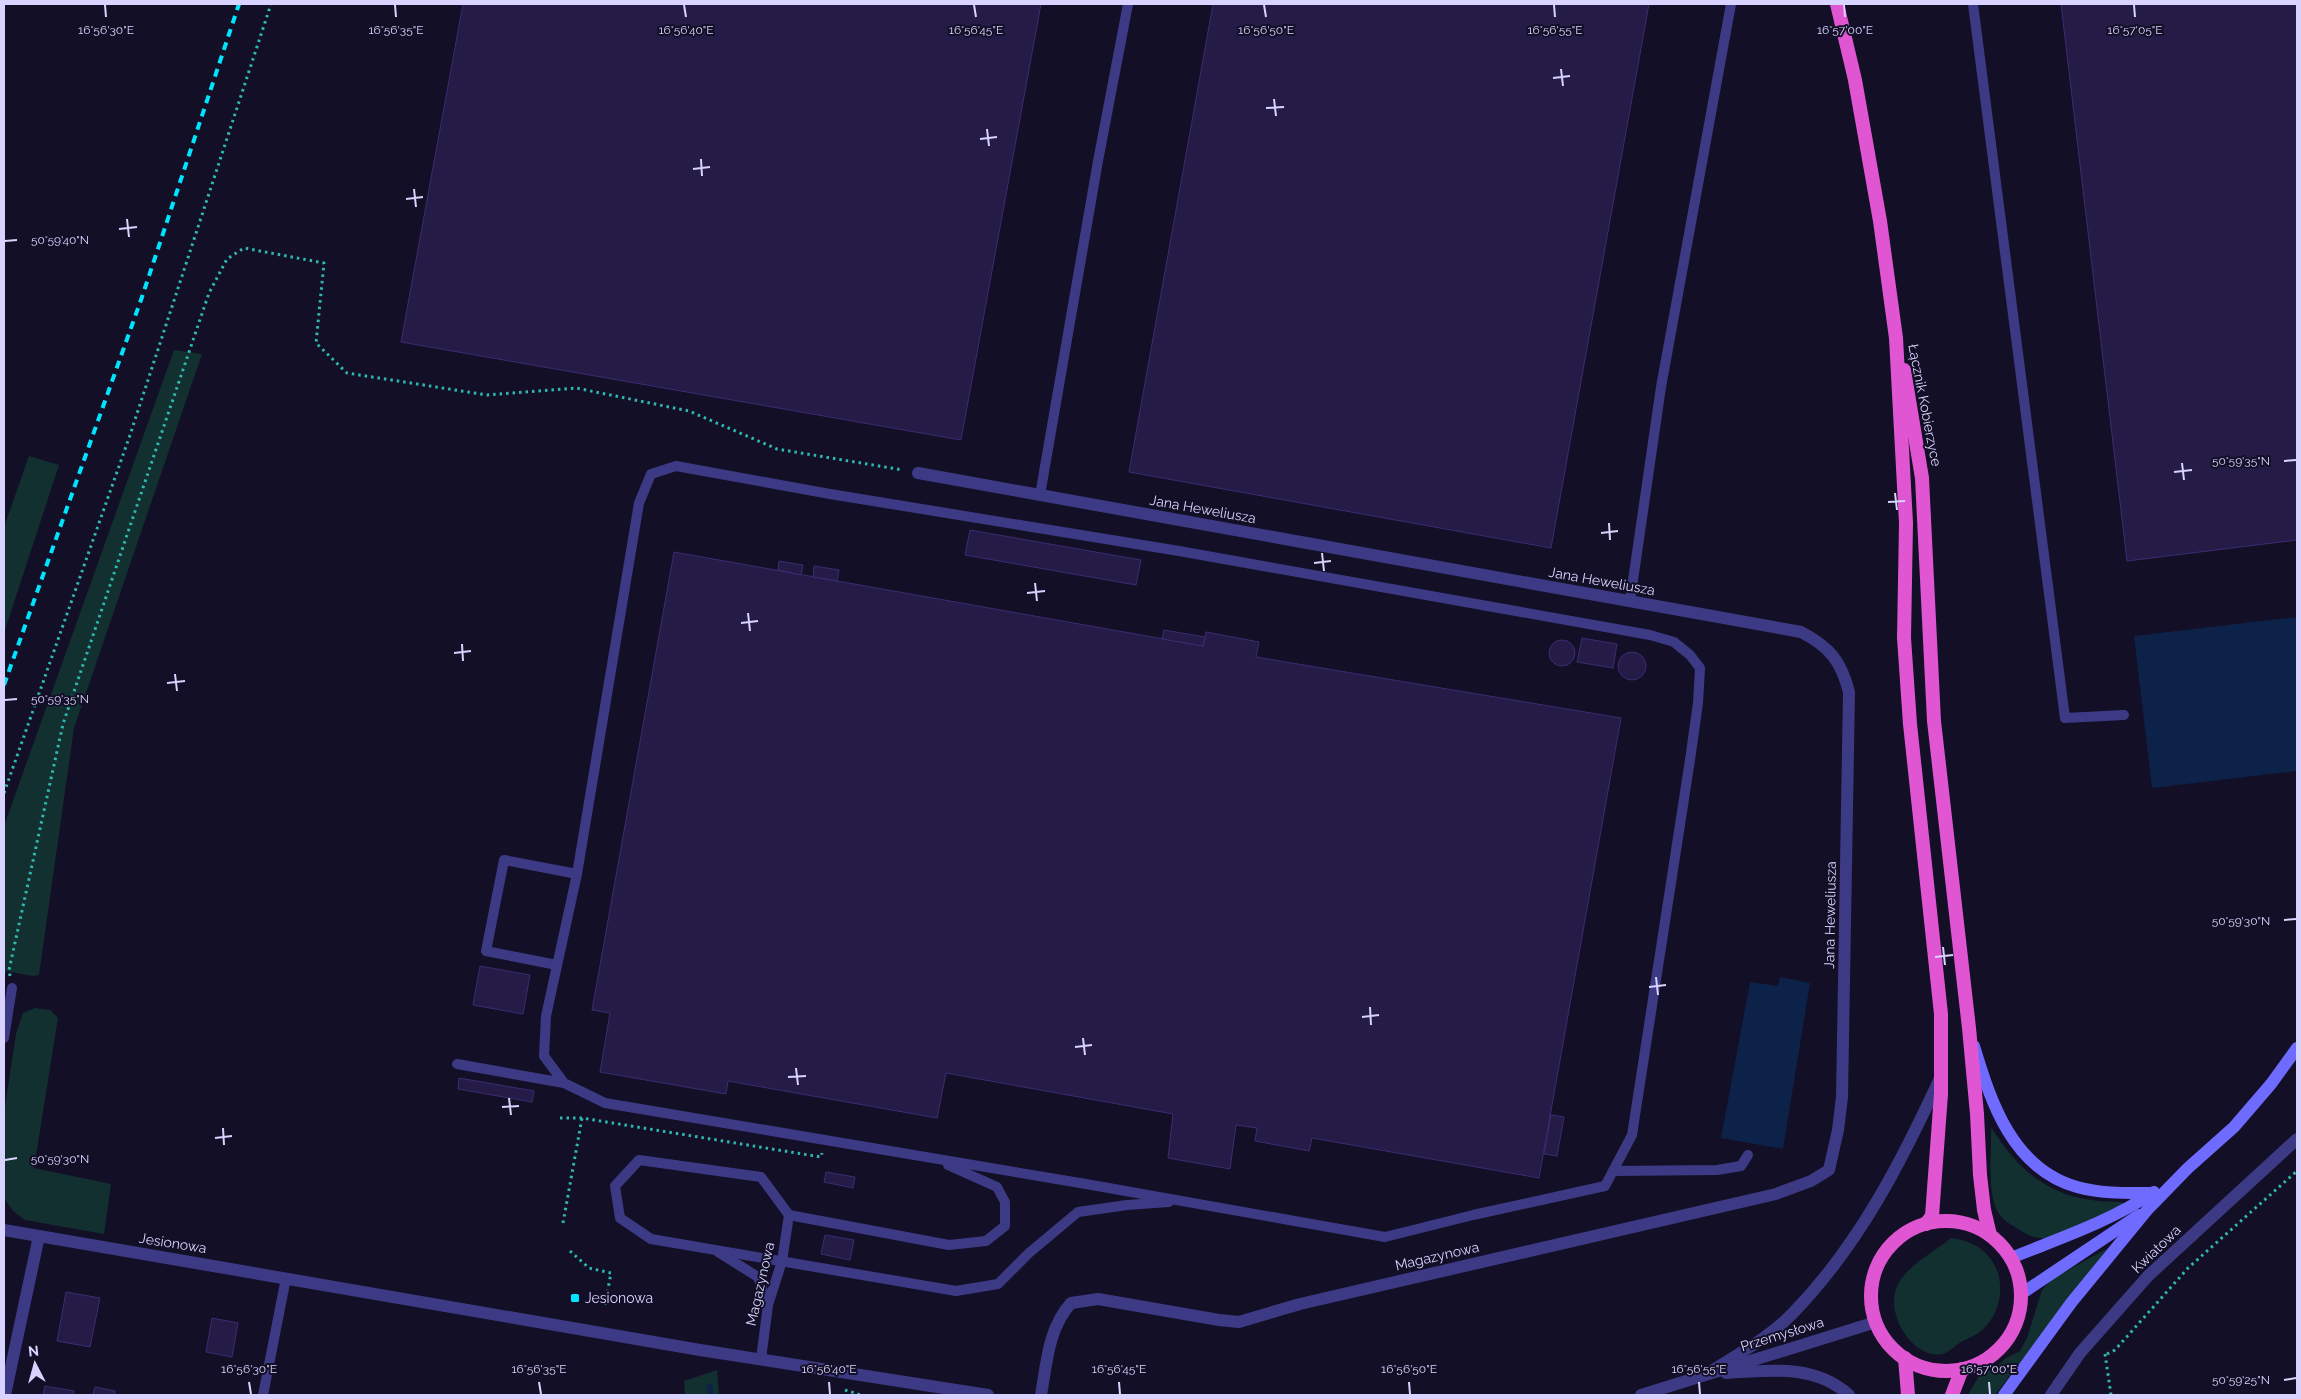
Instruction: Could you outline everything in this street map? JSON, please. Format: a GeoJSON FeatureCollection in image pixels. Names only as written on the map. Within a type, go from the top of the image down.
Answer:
{"type":"FeatureCollection","features":[{"type":"Feature","properties":{"kind":"highway"},"geometry":{"type":"LineString","coordinates":[[1837,4],[1855,80],[1879,212],[1896,338],[1906,523],[1904,638],[1910,724],[1941,1014],[1941,1076],[1932,1216],[1926,1224]]}},
{"type":"Feature","properties":{"kind":"highway","name":"Łącznik Kobierzyce"},"geometry":{"type":"LineString","coordinates":[[1896,338],[1907,380],[1922,478],[1934,721],[1969,1028],[1980,1175],[1984,1210],[1990,1235]]}},
{"type":"Feature","properties":{"kind":"highway"},"geometry":{"type":"LineString","coordinates":[[1943,1221],[1959,1222],[1975,1227],[1990,1235],[2011,1258],[2018,1275],[2021,1294],[2019,1314],[2011,1333],[1998,1349],[1982,1361],[1962,1369],[1933,1369],[1923,1367],[1905,1358],[1893,1348],[1876,1322],[1871,1302],[1872,1281],[1879,1262],[1891,1245],[1907,1232],[1926,1224],[1943,1221]]}},
{"type":"Feature","properties":{"kind":"highway"},"geometry":{"type":"LineString","coordinates":[[1905,1358],[1908,1395]]}},
{"type":"Feature","properties":{"kind":"highway"},"geometry":{"type":"LineString","coordinates":[[1952,1395],[1962,1369]]}},
{"type":"Feature","properties":{"kind":"main road"},"geometry":{"type":"LineString","coordinates":[[1969,1028],[1992,1099],[2009,1135],[2030,1161],[2051,1176],[2078,1187],[2114,1193],[2153,1193]]}},
{"type":"Feature","properties":{"kind":"main road"},"geometry":{"type":"LineString","coordinates":[[2004,1395],[2071,1303],[2148,1209],[2188,1168],[2234,1127],[2271,1084],[2297,1048]]}},
{"type":"Feature","properties":{"kind":"main road"},"geometry":{"type":"LineString","coordinates":[[2011,1258],[2062,1239],[2119,1213],[2153,1193],[2188,1168]]}},
{"type":"Feature","properties":{"kind":"main road"},"geometry":{"type":"LineString","coordinates":[[2021,1294],[2148,1209]]}},
{"type":"Feature","properties":{"kind":"street","name":"Jana Heweliusza"},"geometry":{"type":"LineString","coordinates":[[918,473],[1801,632],[1818,641],[1831,652],[1844,671],[1850,692],[1842,1097]]}},
{"type":"Feature","properties":{"kind":"street"},"geometry":{"type":"LineString","coordinates":[[1706,1374],[1770,1333],[1793,1313],[1830,1270],[1884,1191],[1941,1076]]}},
{"type":"Feature","properties":{"kind":"street","name":"Magazynowa"},"geometry":{"type":"LineString","coordinates":[[1041,1395],[1051,1337],[1063,1312],[1071,1303],[1098,1299],[1239,1322],[1300,1304],[1776,1194],[1811,1182],[1829,1170],[1838,1130],[1842,1097]]}},
{"type":"Feature","properties":{"kind":"street","name":"Kwiatowa"},"geometry":{"type":"LineString","coordinates":[[2051,1395],[2080,1353],[2148,1276],[2297,1139]]}},
{"type":"Feature","properties":{"kind":"street","name":"Jesionowa"},"geometry":{"type":"LineString","coordinates":[[4,1230],[761,1359],[988,1395]]}},
{"type":"Feature","properties":{"kind":"street"},"geometry":{"type":"LineString","coordinates":[[5,1395],[39,1236]]}},
{"type":"Feature","properties":{"kind":"street","name":"Przemysłowa"},"geometry":{"type":"LineString","coordinates":[[1641,1395],[1876,1322]]}},
{"type":"Feature","properties":{"kind":"street"},"geometry":{"type":"LineString","coordinates":[[1706,1374],[1778,1370],[1798,1371],[1832,1383],[1849,1395]]}},
{"type":"Feature","properties":{"kind":"lane"},"geometry":{"type":"LineString","coordinates":[[1040,495],[1098,161],[1128,4]]}},
{"type":"Feature","properties":{"kind":"lane"},"geometry":{"type":"LineString","coordinates":[[1630,601],[1661,387],[1731,4]]}},
{"type":"Feature","properties":{"kind":"lane"},"geometry":{"type":"LineString","coordinates":[[1973,4],[2066,718],[2124,715]]}},
{"type":"Feature","properties":{"kind":"lane"},"geometry":{"type":"LineString","coordinates":[[457,1064],[564,1083],[605,1103],[1187,1201],[1384,1237],[1605,1186],[1632,1135],[1698,703],[1700,668],[1690,655],[1674,642],[1632,632],[1179,551],[830,494],[676,466],[651,474],[639,503],[577,874],[546,1016],[544,1056],[564,1083]]}},
{"type":"Feature","properties":{"kind":"lane"},"geometry":{"type":"LineString","coordinates":[[557,965],[486,951],[504,860],[577,874]]}},
{"type":"Feature","properties":{"kind":"lane"},"geometry":{"type":"LineString","coordinates":[[4,1038],[6,1015],[12,988]]}},
{"type":"Feature","properties":{"kind":"lane"},"geometry":{"type":"LineString","coordinates":[[1613,1171],[1718,1170],[1741,1166],[1748,1155]]}},
{"type":"Feature","properties":{"kind":"lane"},"geometry":{"type":"LineString","coordinates":[[933,1158],[997,1187],[1005,1202],[1005,1226],[986,1241],[949,1245],[789,1215],[761,1177],[639,1160],[615,1186],[620,1218],[651,1238],[956,1291],[998,1284],[1029,1253],[1078,1212],[1128,1205],[1187,1201]]}},
{"type":"Feature","properties":{"kind":"lane","name":"Magazynowa"},"geometry":{"type":"LineString","coordinates":[[761,1359],[768,1305],[782,1261],[789,1215]]}},
{"type":"Feature","properties":{"kind":"lane"},"geometry":{"type":"LineString","coordinates":[[713,1249],[758,1277],[768,1305]]}},
{"type":"Feature","properties":{"kind":"lane"},"geometry":{"type":"LineString","coordinates":[[263,1395],[286,1278]]}},
{"type":"Feature","properties":{"kind":"path"},"geometry":{"type":"LineString","coordinates":[[4,793],[130,435],[271,4]]}},
{"type":"Feature","properties":{"kind":"path"},"geometry":{"type":"LineString","coordinates":[[12,988],[10,970],[63,724],[210,293],[227,259],[244,248],[324,263],[316,343],[348,373],[487,395],[576,388],[689,411],[776,449],[918,473]]}},
{"type":"Feature","properties":{"kind":"path"},"geometry":{"type":"LineString","coordinates":[[560,1118],[582,1118],[821,1158],[824,1140]]}},
{"type":"Feature","properties":{"kind":"path"},"geometry":{"type":"LineString","coordinates":[[563,1223],[582,1118]]}},
{"type":"Feature","properties":{"kind":"path"},"geometry":{"type":"LineString","coordinates":[[2106,1354],[2115,1350],[2188,1268],[2297,1171]]}},
{"type":"Feature","properties":{"kind":"path"},"geometry":{"type":"LineString","coordinates":[[570,1251],[589,1268],[611,1273],[605,1305]]}},
{"type":"Feature","properties":{"kind":"path"},"geometry":{"type":"LineString","coordinates":[[2100,1350],[2106,1354],[2111,1395]]}},
{"type":"Feature","properties":{"kind":"green space"},"geometry":{"type":"Polygon","coordinates":[[[174,350],[202,354],[74,728],[39,975],[33,976],[6,971],[4,983],[4,826],[174,350]]]}},
{"type":"Feature","properties":{"kind":"green space"},"geometry":{"type":"Polygon","coordinates":[[[29,456],[59,465],[4,633],[4,527],[29,456]]]}},
{"type":"Feature","properties":{"kind":"green space"},"geometry":{"type":"Polygon","coordinates":[[[35,1008],[50,1010],[58,1018],[34,1168],[111,1184],[104,1234],[25,1220],[13,1211],[4,1198],[4,1113],[16,1034],[23,1013],[35,1008]]]}},
{"type":"Feature","properties":{"kind":"green space"},"geometry":{"type":"Polygon","coordinates":[[[1991,1127],[2017,1161],[2046,1185],[2062,1193],[2080,1198],[2123,1202],[2122,1205],[2079,1227],[2053,1237],[2040,1238],[2024,1232],[2003,1219],[1995,1206],[1992,1196],[1990,1172],[1991,1127]]]}},
{"type":"Feature","properties":{"kind":"green space"},"geometry":{"type":"Polygon","coordinates":[[[1951,1238],[1975,1245],[1990,1259],[1999,1279],[1999,1302],[1989,1322],[1981,1331],[1947,1352],[1934,1354],[1919,1348],[1907,1337],[1896,1315],[1894,1301],[1896,1289],[1910,1269],[1951,1238]]]}},
{"type":"Feature","properties":{"kind":"green space"},"geometry":{"type":"Polygon","coordinates":[[[2108,1248],[1995,1395],[1968,1395],[1980,1374],[1995,1368],[2006,1358],[2020,1351],[2027,1338],[2042,1290],[2052,1279],[2108,1248]]]}},
{"type":"Feature","properties":{"kind":"green space"},"geometry":{"type":"Polygon","coordinates":[[[717,1370],[719,1395],[685,1395],[684,1381],[717,1370]]]}},
{"type":"Feature","properties":{"kind":"water"},"geometry":{"type":"Polygon","coordinates":[[[2297,617],[2297,771],[2152,788],[2134,636],[2297,617]]]}},
{"type":"Feature","properties":{"kind":"water"},"geometry":{"type":"Polygon","coordinates":[[[1780,977],[1810,983],[1783,1149],[1721,1138],[1750,982],[1778,986],[1780,977]]]}},
{"type":"Feature","properties":{"kind":"building"},"geometry":{"type":"Polygon","coordinates":[[[463,4],[1041,4],[961,440],[401,342],[463,4]]]}},
{"type":"Feature","properties":{"kind":"building"},"geometry":{"type":"Polygon","coordinates":[[[1213,4],[1649,4],[1551,548],[1129,472],[1213,4]]]}},
{"type":"Feature","properties":{"kind":"building"},"geometry":{"type":"Polygon","coordinates":[[[2061,4],[2297,4],[2297,540],[2127,561],[2061,4]]]}},
{"type":"Feature","properties":{"kind":"building"},"geometry":{"type":"Polygon","coordinates":[[[970,530],[1141,560],[1136,585],[965,555],[970,530]]]}},
{"type":"Feature","properties":{"kind":"building"},"geometry":{"type":"Polygon","coordinates":[[[674,552],[1203,646],[1206,632],[1259,642],[1256,657],[1621,718],[1539,1178],[1312,1138],[1309,1151],[1255,1141],[1257,1128],[1236,1125],[1230,1169],[1168,1158],[1173,1114],[946,1073],[937,1118],[728,1081],[726,1094],[600,1072],[610,1013],[592,1010],[674,552]]]}},
{"type":"Feature","properties":{"kind":"building"},"geometry":{"type":"Polygon","coordinates":[[[779,561],[803,565],[801,575],[778,570],[779,561]]]}},
{"type":"Feature","properties":{"kind":"building"},"geometry":{"type":"Polygon","coordinates":[[[814,566],[839,570],[837,581],[813,577],[814,566]]]}},
{"type":"Feature","properties":{"kind":"building"},"geometry":{"type":"Polygon","coordinates":[[[1164,630],[1205,637],[1203,646],[1162,639],[1164,630]]]}},
{"type":"Feature","properties":{"kind":"building"},"geometry":{"type":"Polygon","coordinates":[[[1582,638],[1617,644],[1613,668],[1577,662],[1582,638]]]}},
{"type":"Feature","properties":{"kind":"building"},"geometry":{"type":"Polygon","coordinates":[[[1562,640],[1572,643],[1575,653],[1572,663],[1562,666],[1552,663],[1549,653],[1552,643],[1562,640]]]}},
{"type":"Feature","properties":{"kind":"building"},"geometry":{"type":"Polygon","coordinates":[[[1632,652],[1642,656],[1646,666],[1642,676],[1632,680],[1622,676],[1618,666],[1622,656],[1632,652]]]}},
{"type":"Feature","properties":{"kind":"building"},"geometry":{"type":"Polygon","coordinates":[[[480,966],[530,975],[523,1014],[473,1005],[480,966]]]}},
{"type":"Feature","properties":{"kind":"building"},"geometry":{"type":"Polygon","coordinates":[[[459,1078],[534,1091],[532,1102],[458,1089],[459,1078]]]}},
{"type":"Feature","properties":{"kind":"building"},"geometry":{"type":"Polygon","coordinates":[[[1551,1115],[1564,1117],[1557,1156],[1544,1154],[1551,1115]]]}},
{"type":"Feature","properties":{"kind":"building"},"geometry":{"type":"Polygon","coordinates":[[[826,1172],[855,1177],[853,1188],[824,1182],[826,1172]]]}},
{"type":"Feature","properties":{"kind":"building"},"geometry":{"type":"Polygon","coordinates":[[[825,1235],[854,1240],[850,1260],[821,1254],[825,1235]]]}},
{"type":"Feature","properties":{"kind":"building"},"geometry":{"type":"Polygon","coordinates":[[[66,1292],[100,1298],[90,1347],[57,1341],[66,1292]]]}},
{"type":"Feature","properties":{"kind":"building"},"geometry":{"type":"Polygon","coordinates":[[[212,1318],[238,1323],[232,1357],[206,1352],[212,1318]]]}},
{"type":"Feature","properties":{"kind":"building"},"geometry":{"type":"Polygon","coordinates":[[[45,1386],[74,1391],[73,1395],[43,1395],[45,1386]]]}},
{"type":"Feature","properties":{"kind":"building"},"geometry":{"type":"Polygon","coordinates":[[[95,1387],[115,1391],[115,1395],[93,1395],[95,1387]]]}},
{"type":"Feature","properties":{"kind":"waterway"},"geometry":{"type":"LineString","coordinates":[[710,1386],[710,1395]]}},
{"type":"Feature","properties":{"kind":"railway"},"geometry":{"type":"LineString","coordinates":[[4,685],[142,297],[239,4]]}},
{"type":"Feature","properties":{"kind":"place","name":"Jesionowa"},"geometry":{"type":"Point","coordinates":[575,1298]}}]}
